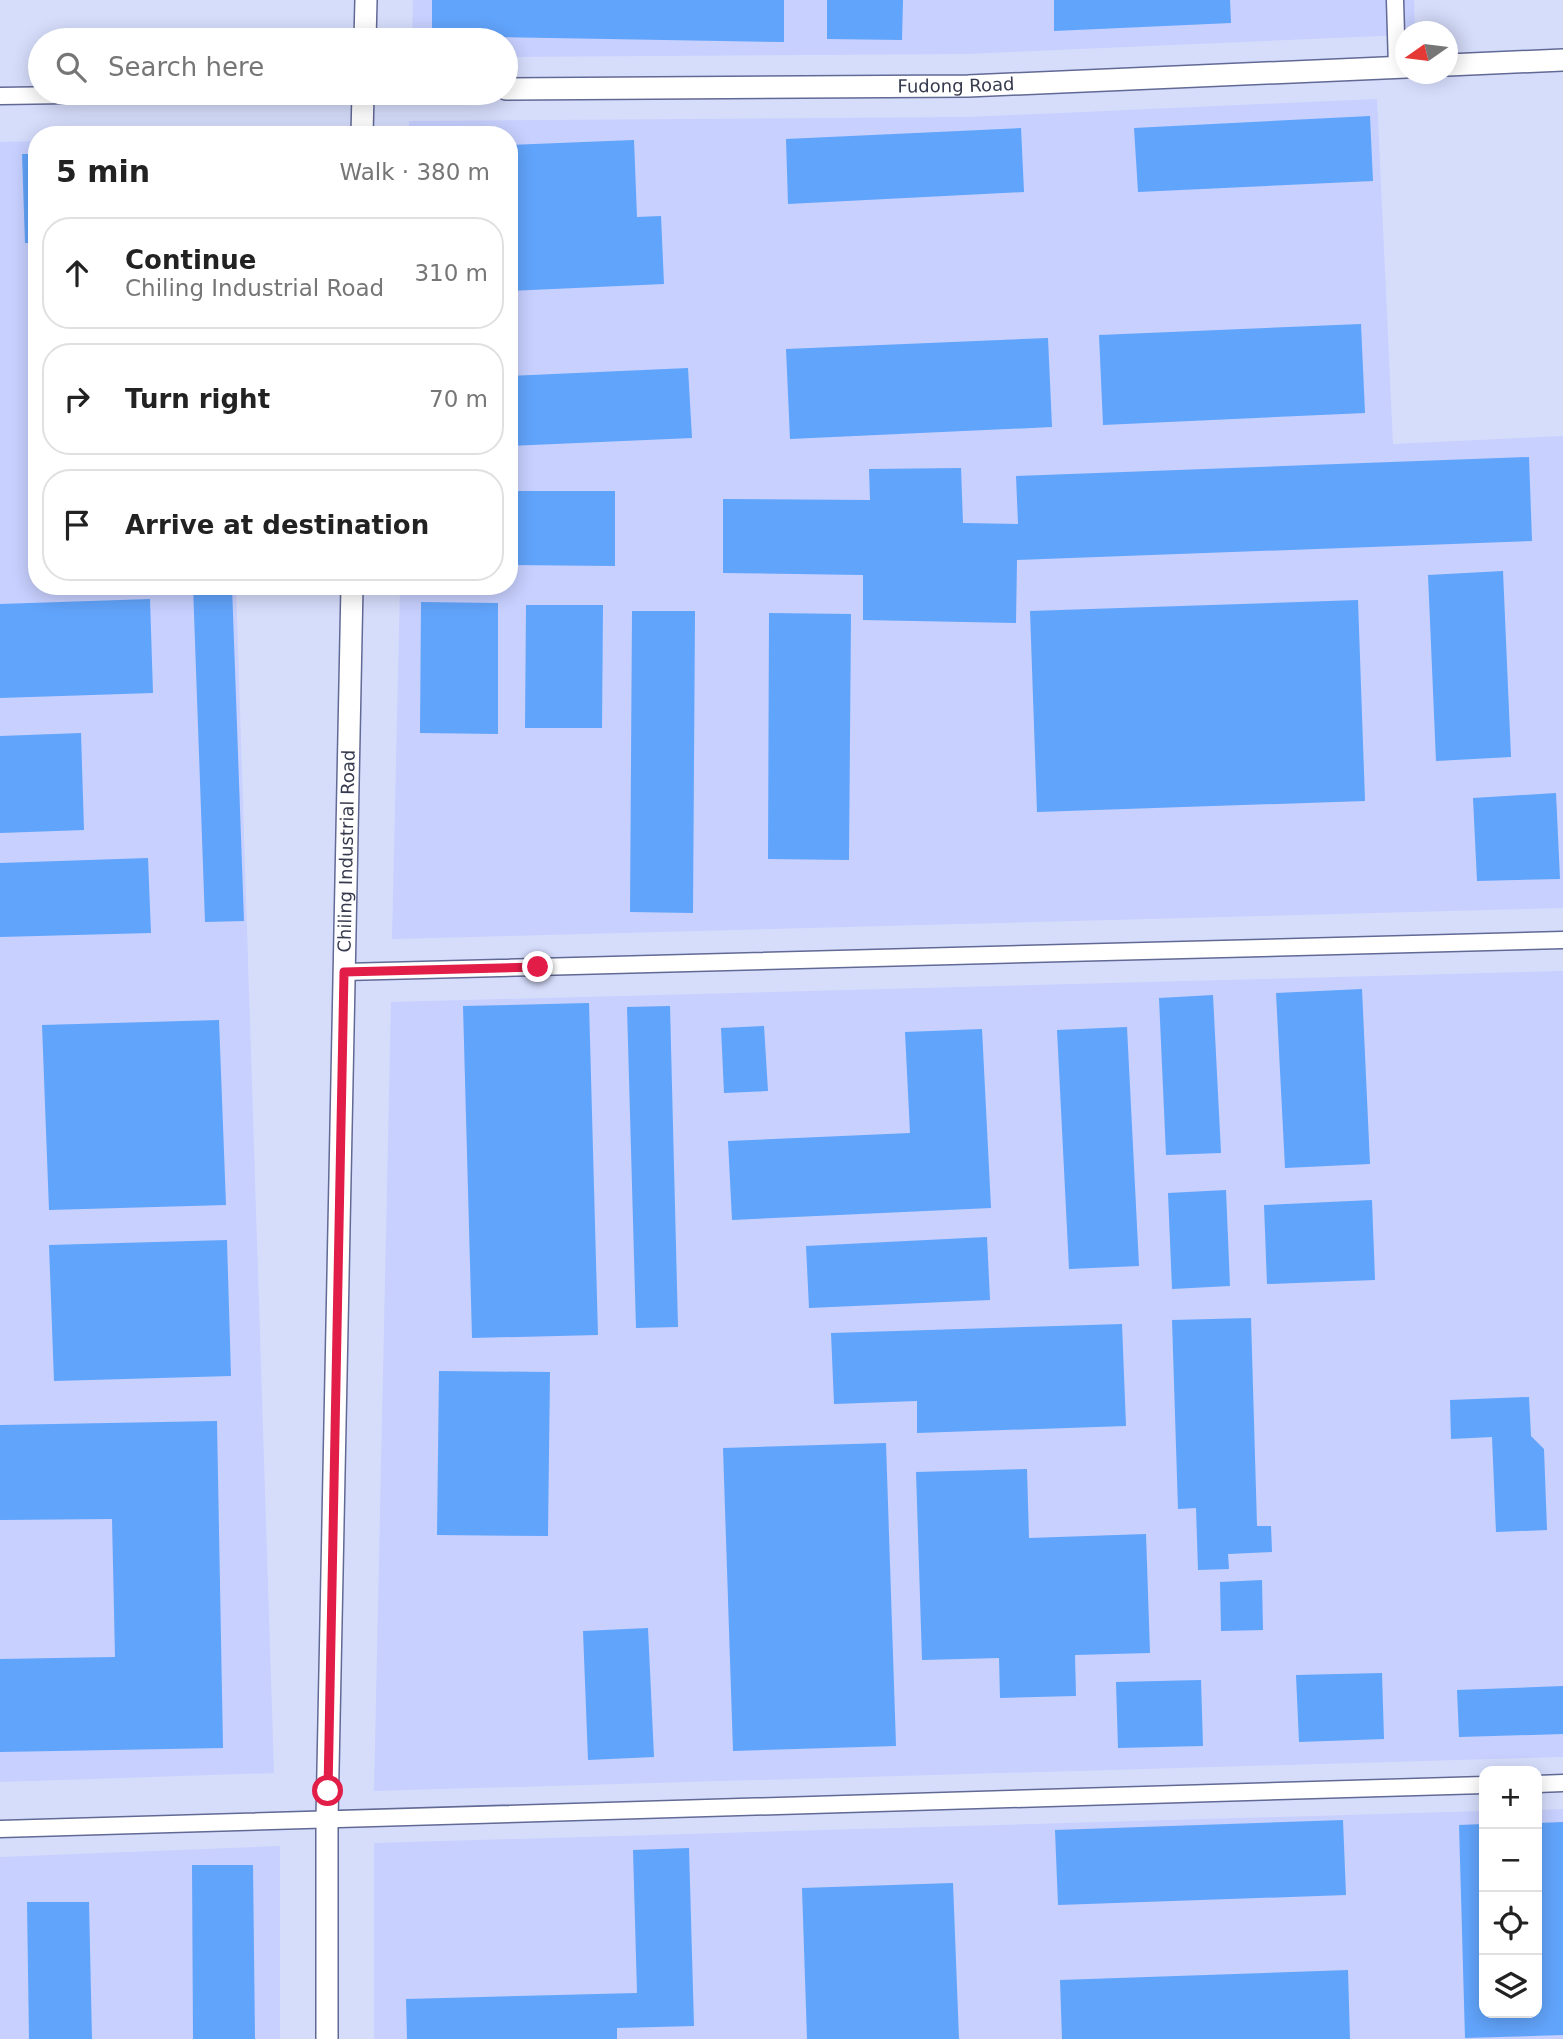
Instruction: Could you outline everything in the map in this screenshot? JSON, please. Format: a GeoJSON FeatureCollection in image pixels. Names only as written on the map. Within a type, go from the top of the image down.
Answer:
{"type":"FeatureCollection","features":[{"type":"Feature","properties":{"kind":"street"},"geometry":{"type":"LineString","coordinates":[[365,28],[366,0]]}},
{"type":"Feature","properties":{"kind":"street"},"geometry":{"type":"LineString","coordinates":[[1395,0],[1397,21]]}},
{"type":"Feature","properties":{"kind":"street"},"geometry":{"type":"LineString","coordinates":[[1458,65],[1563,60]]}},
{"type":"Feature","properties":{"kind":"street","name":"Fudong Road"},"geometry":{"type":"LineString","coordinates":[[518,89],[968,86],[1395,67]]}},
{"type":"Feature","properties":{"kind":"street"},"geometry":{"type":"LineString","coordinates":[[0,96],[28,96]]}},
{"type":"Feature","properties":{"kind":"street"},"geometry":{"type":"LineString","coordinates":[[362,126],[363,105]]}},
{"type":"Feature","properties":{"kind":"street","name":"Chiling Industrial Road"},"geometry":{"type":"LineString","coordinates":[[327,2039],[327,1819],[352,595]]}},
{"type":"Feature","properties":{"kind":"street"},"geometry":{"type":"LineString","coordinates":[[344,972],[1563,940]]}},
{"type":"Feature","properties":{"kind":"street"},"geometry":{"type":"LineString","coordinates":[[1542,1784],[1563,1783]]}},
{"type":"Feature","properties":{"kind":"street"},"geometry":{"type":"LineString","coordinates":[[0,1829],[1479,1785]]}},
{"type":"Feature","properties":{"kind":"shaded area"},"geometry":{"type":"Polygon","coordinates":[[[413,0],[1414,0],[1415,21],[1395,21],[1395,35],[967,54],[518,57],[518,28],[412,28],[413,0]]]}},
{"type":"Feature","properties":{"kind":"shaded area"},"geometry":{"type":"Polygon","coordinates":[[[1377,99],[1393,444],[1563,436],[1563,908],[392,939],[400,595],[518,595],[518,126],[409,126],[409,121],[968,117],[1377,99]]]}},
{"type":"Feature","properties":{"kind":"shaded area"},"geometry":{"type":"Polygon","coordinates":[[[28,141],[28,595],[236,595],[274,1773],[0,1782],[0,142],[28,141]]]}},
{"type":"Feature","properties":{"kind":"shaded area"},"geometry":{"type":"Polygon","coordinates":[[[1563,971],[1563,1757],[374,1791],[391,1002],[1563,971]]]}},
{"type":"Feature","properties":{"kind":"shaded area"},"geometry":{"type":"Polygon","coordinates":[[[1563,1809],[1563,2039],[374,2039],[374,1843],[1479,1811],[1479,2018],[1542,2018],[1542,1810],[1563,1809]]]}},
{"type":"Feature","properties":{"kind":"shaded area"},"geometry":{"type":"Polygon","coordinates":[[[280,1846],[280,2039],[0,2039],[0,1857],[280,1846]]]}},
{"type":"Feature","properties":{"kind":"building"},"geometry":{"type":"Polygon","coordinates":[[[432,0],[784,0],[784,42],[518,37],[518,28],[432,28],[432,0]]]}},
{"type":"Feature","properties":{"kind":"building"},"geometry":{"type":"Polygon","coordinates":[[[827,0],[903,0],[902,40],[827,39],[827,0]]]}},
{"type":"Feature","properties":{"kind":"building"},"geometry":{"type":"Polygon","coordinates":[[[1054,0],[1230,0],[1231,23],[1054,31],[1054,0]]]}},
{"type":"Feature","properties":{"kind":"building"},"geometry":{"type":"Polygon","coordinates":[[[1370,116],[1373,181],[1138,192],[1134,128],[1370,116]]]}},
{"type":"Feature","properties":{"kind":"building"},"geometry":{"type":"Polygon","coordinates":[[[1021,128],[1024,192],[788,204],[786,139],[1021,128]]]}},
{"type":"Feature","properties":{"kind":"building"},"geometry":{"type":"Polygon","coordinates":[[[634,140],[637,217],[661,216],[664,284],[518,291],[518,145],[634,140]]]}},
{"type":"Feature","properties":{"kind":"building"},"geometry":{"type":"Polygon","coordinates":[[[22,154],[28,154],[28,243],[25,243],[22,154]]]}},
{"type":"Feature","properties":{"kind":"building"},"geometry":{"type":"Polygon","coordinates":[[[1361,324],[1365,413],[1103,425],[1099,335],[1361,324]]]}},
{"type":"Feature","properties":{"kind":"building"},"geometry":{"type":"Polygon","coordinates":[[[1048,338],[1052,427],[790,439],[786,349],[1048,338]]]}},
{"type":"Feature","properties":{"kind":"building"},"geometry":{"type":"Polygon","coordinates":[[[688,368],[692,438],[518,446],[518,376],[688,368]]]}},
{"type":"Feature","properties":{"kind":"building"},"geometry":{"type":"Polygon","coordinates":[[[1529,457],[1532,541],[1017,560],[1016,623],[863,620],[863,575],[723,573],[723,499],[870,500],[869,469],[961,468],[963,523],[1018,524],[1016,476],[1529,457]]]}},
{"type":"Feature","properties":{"kind":"building"},"geometry":{"type":"Polygon","coordinates":[[[518,491],[615,491],[615,566],[518,565],[518,491]]]}},
{"type":"Feature","properties":{"kind":"building"},"geometry":{"type":"Polygon","coordinates":[[[1503,571],[1511,757],[1436,761],[1428,575],[1503,571]]]}},
{"type":"Feature","properties":{"kind":"building"},"geometry":{"type":"Polygon","coordinates":[[[193,595],[232,595],[244,921],[205,922],[193,595]]]}},
{"type":"Feature","properties":{"kind":"building"},"geometry":{"type":"Polygon","coordinates":[[[150,599],[153,693],[0,698],[0,604],[150,599]]]}},
{"type":"Feature","properties":{"kind":"building"},"geometry":{"type":"Polygon","coordinates":[[[1358,600],[1365,801],[1037,812],[1030,611],[1358,600]]]}},
{"type":"Feature","properties":{"kind":"building"},"geometry":{"type":"Polygon","coordinates":[[[421,602],[498,603],[498,734],[420,733],[421,602]]]}},
{"type":"Feature","properties":{"kind":"building"},"geometry":{"type":"Polygon","coordinates":[[[526,605],[603,605],[602,728],[525,728],[526,605]]]}},
{"type":"Feature","properties":{"kind":"building"},"geometry":{"type":"Polygon","coordinates":[[[632,611],[695,611],[693,913],[630,912],[632,611]]]}},
{"type":"Feature","properties":{"kind":"building"},"geometry":{"type":"Polygon","coordinates":[[[769,613],[851,614],[849,860],[768,859],[769,613]]]}},
{"type":"Feature","properties":{"kind":"building"},"geometry":{"type":"Polygon","coordinates":[[[81,733],[84,830],[0,833],[0,736],[81,733]]]}},
{"type":"Feature","properties":{"kind":"building"},"geometry":{"type":"Polygon","coordinates":[[[1556,793],[1560,879],[1477,881],[1473,798],[1556,793]]]}},
{"type":"Feature","properties":{"kind":"building"},"geometry":{"type":"Polygon","coordinates":[[[148,858],[151,933],[0,937],[0,863],[148,858]]]}},
{"type":"Feature","properties":{"kind":"building"},"geometry":{"type":"Polygon","coordinates":[[[1362,989],[1370,1164],[1285,1168],[1276,993],[1362,989]]]}},
{"type":"Feature","properties":{"kind":"building"},"geometry":{"type":"Polygon","coordinates":[[[1213,995],[1221,1153],[1166,1155],[1159,998],[1213,995]]]}},
{"type":"Feature","properties":{"kind":"building"},"geometry":{"type":"Polygon","coordinates":[[[589,1003],[598,1335],[472,1338],[463,1006],[589,1003]]]}},
{"type":"Feature","properties":{"kind":"building"},"geometry":{"type":"Polygon","coordinates":[[[670,1006],[678,1327],[636,1328],[627,1007],[670,1006]]]}},
{"type":"Feature","properties":{"kind":"building"},"geometry":{"type":"Polygon","coordinates":[[[219,1020],[226,1205],[49,1210],[42,1025],[219,1020]]]}},
{"type":"Feature","properties":{"kind":"building"},"geometry":{"type":"Polygon","coordinates":[[[764,1026],[768,1091],[724,1093],[721,1028],[764,1026]]]}},
{"type":"Feature","properties":{"kind":"building"},"geometry":{"type":"Polygon","coordinates":[[[1127,1027],[1139,1266],[1069,1269],[1057,1030],[1127,1027]]]}},
{"type":"Feature","properties":{"kind":"building"},"geometry":{"type":"Polygon","coordinates":[[[982,1029],[991,1208],[732,1220],[728,1141],[910,1133],[905,1032],[982,1029]]]}},
{"type":"Feature","properties":{"kind":"building"},"geometry":{"type":"Polygon","coordinates":[[[1226,1190],[1230,1286],[1172,1289],[1168,1193],[1226,1190]]]}},
{"type":"Feature","properties":{"kind":"building"},"geometry":{"type":"Polygon","coordinates":[[[1372,1200],[1375,1280],[1267,1284],[1264,1205],[1372,1200]]]}},
{"type":"Feature","properties":{"kind":"building"},"geometry":{"type":"Polygon","coordinates":[[[987,1237],[990,1300],[809,1308],[806,1246],[987,1237]]]}},
{"type":"Feature","properties":{"kind":"building"},"geometry":{"type":"Polygon","coordinates":[[[227,1240],[231,1376],[54,1381],[49,1245],[227,1240]]]}},
{"type":"Feature","properties":{"kind":"building"},"geometry":{"type":"Polygon","coordinates":[[[1251,1318],[1257,1526],[1271,1526],[1272,1552],[1228,1554],[1229,1569],[1198,1570],[1196,1508],[1178,1509],[1172,1320],[1251,1318]]]}},
{"type":"Feature","properties":{"kind":"building"},"geometry":{"type":"Polygon","coordinates":[[[1122,1324],[1126,1426],[917,1433],[917,1401],[834,1404],[831,1333],[1122,1324]]]}},
{"type":"Feature","properties":{"kind":"building"},"geometry":{"type":"Polygon","coordinates":[[[439,1371],[550,1372],[548,1536],[437,1535],[439,1371]]]}},
{"type":"Feature","properties":{"kind":"building"},"geometry":{"type":"Polygon","coordinates":[[[1529,1397],[1531,1436],[1544,1449],[1547,1530],[1496,1532],[1492,1437],[1451,1439],[1450,1400],[1529,1397]]]}},
{"type":"Feature","properties":{"kind":"building"},"geometry":{"type":"Polygon","coordinates":[[[217,1421],[223,1748],[0,1752],[0,1659],[115,1657],[112,1519],[0,1520],[0,1425],[217,1421]]]}},
{"type":"Feature","properties":{"kind":"building"},"geometry":{"type":"Polygon","coordinates":[[[886,1443],[896,1746],[733,1751],[723,1448],[886,1443]]]}},
{"type":"Feature","properties":{"kind":"building"},"geometry":{"type":"Polygon","coordinates":[[[1027,1469],[1029,1538],[1146,1534],[1150,1653],[1075,1655],[1076,1696],[1000,1698],[999,1658],[922,1660],[916,1472],[1027,1469]]]}},
{"type":"Feature","properties":{"kind":"building"},"geometry":{"type":"Polygon","coordinates":[[[1262,1580],[1263,1630],[1221,1631],[1220,1582],[1262,1580]]]}},
{"type":"Feature","properties":{"kind":"building"},"geometry":{"type":"Polygon","coordinates":[[[648,1628],[654,1757],[588,1760],[583,1631],[648,1628]]]}},
{"type":"Feature","properties":{"kind":"building"},"geometry":{"type":"Polygon","coordinates":[[[1382,1673],[1384,1739],[1299,1742],[1296,1675],[1382,1673]]]}},
{"type":"Feature","properties":{"kind":"building"},"geometry":{"type":"Polygon","coordinates":[[[1201,1680],[1203,1746],[1118,1748],[1116,1682],[1201,1680]]]}},
{"type":"Feature","properties":{"kind":"building"},"geometry":{"type":"Polygon","coordinates":[[[1563,1686],[1563,1734],[1459,1737],[1457,1690],[1563,1686]]]}},
{"type":"Feature","properties":{"kind":"building"},"geometry":{"type":"Polygon","coordinates":[[[1343,1820],[1346,1895],[1058,1905],[1055,1830],[1343,1820]]]}},
{"type":"Feature","properties":{"kind":"building"},"geometry":{"type":"Polygon","coordinates":[[[1563,1822],[1563,2035],[1465,2038],[1459,1825],[1479,1824],[1479,2018],[1542,2018],[1542,1823],[1563,1822]]]}},
{"type":"Feature","properties":{"kind":"building"},"geometry":{"type":"Polygon","coordinates":[[[689,1848],[694,2026],[617,2028],[617,2039],[407,2039],[406,1999],[637,1993],[633,1850],[689,1848]]]}},
{"type":"Feature","properties":{"kind":"building"},"geometry":{"type":"Polygon","coordinates":[[[192,1865],[253,1865],[255,2039],[193,2039],[192,1865]]]}},
{"type":"Feature","properties":{"kind":"building"},"geometry":{"type":"Polygon","coordinates":[[[953,1883],[959,2039],[807,2039],[802,1888],[953,1883]]]}},
{"type":"Feature","properties":{"kind":"building"},"geometry":{"type":"Polygon","coordinates":[[[27,1902],[89,1902],[92,2039],[29,2039],[27,1902]]]}},
{"type":"Feature","properties":{"kind":"building"},"geometry":{"type":"Polygon","coordinates":[[[1348,1970],[1350,2039],[1062,2039],[1060,1980],[1348,1970]]]}},
{"type":"Feature","properties":{"kind":"route"},"geometry":{"type":"LineString","coordinates":[[328,1791],[344,972],[538,967]]}}]}
